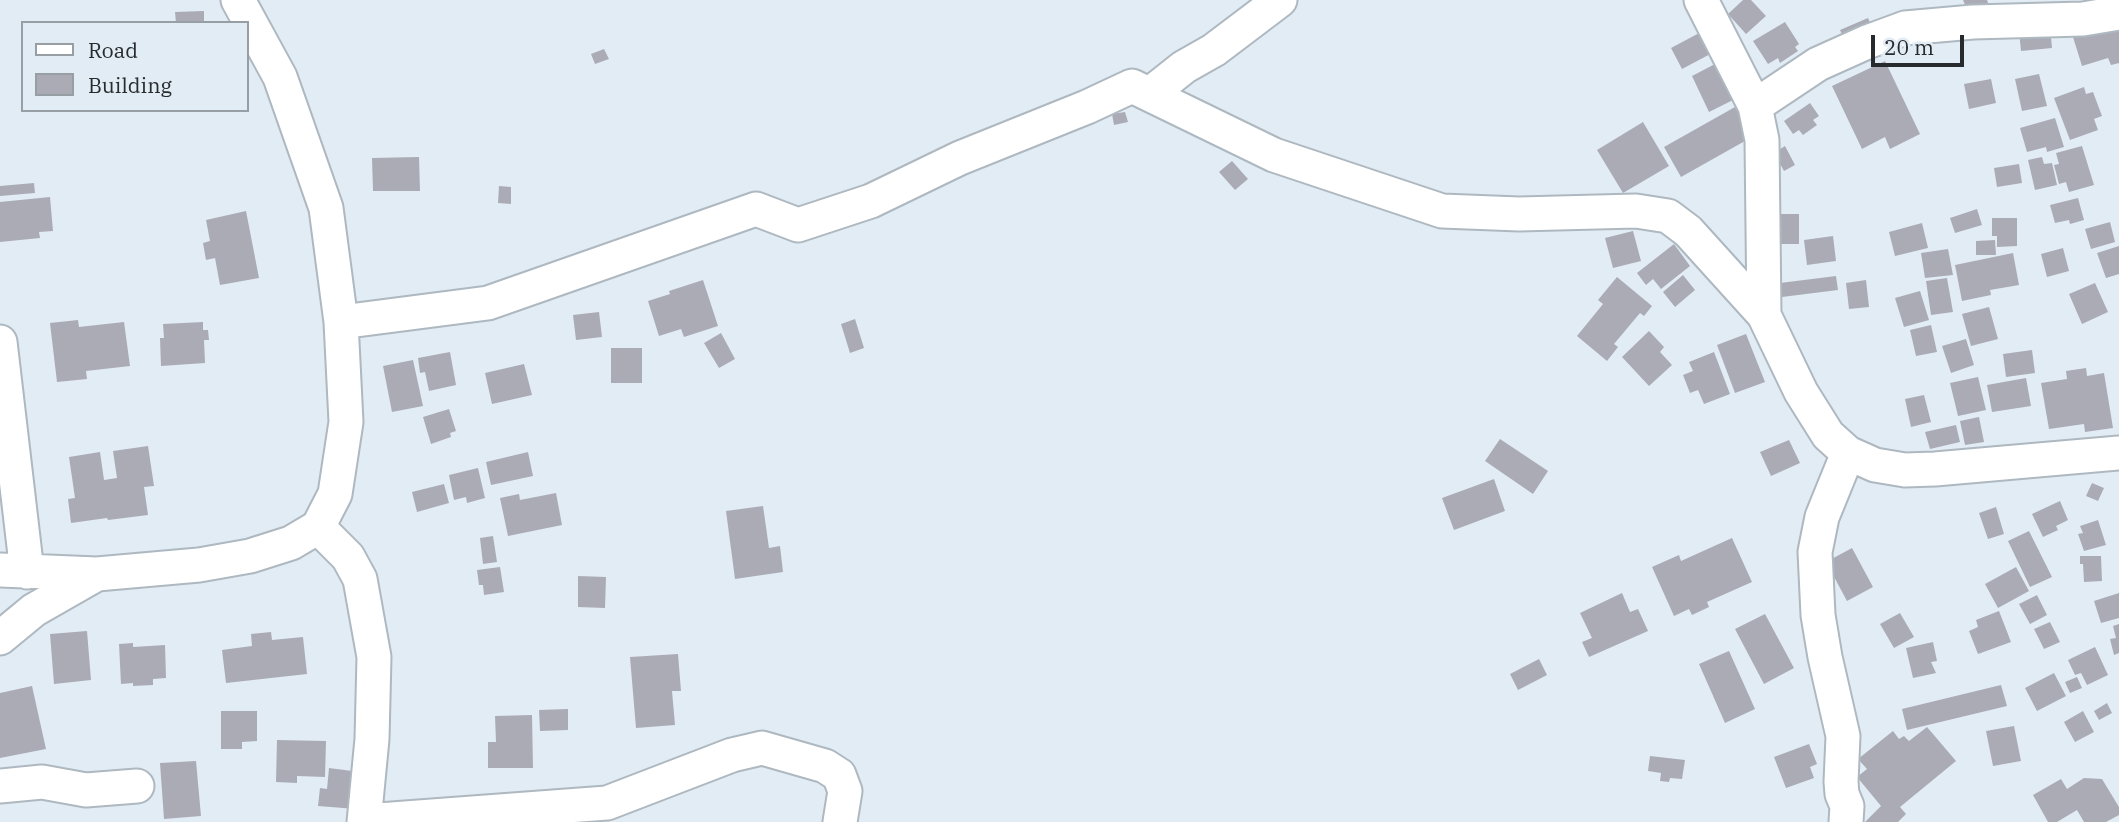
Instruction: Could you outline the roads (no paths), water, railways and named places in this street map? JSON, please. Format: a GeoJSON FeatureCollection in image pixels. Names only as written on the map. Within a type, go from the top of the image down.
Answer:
{"type":"FeatureCollection","features":[{"type":"Feature","properties":{"kind":"street"},"geometry":{"type":"LineString","coordinates":[[0,342],[14,571],[97,574],[199,565],[250,556],[291,543],[318,527],[335,494],[346,422],[341,322],[326,208],[280,77],[238,0]]}},
{"type":"Feature","properties":{"kind":"street"},"geometry":{"type":"LineString","coordinates":[[1150,94],[1280,0]]}},
{"type":"Feature","properties":{"kind":"street"},"geometry":{"type":"LineString","coordinates":[[1701,0],[1755,106],[1762,141],[1764,316]]}},
{"type":"Feature","properties":{"kind":"street"},"geometry":{"type":"LineString","coordinates":[[1755,106],[1818,64],[1905,28],[1973,22],[2003,11],[2083,19],[2119,13]]}},
{"type":"Feature","properties":{"kind":"street"},"geometry":{"type":"LineString","coordinates":[[341,322],[488,303],[756,209],[799,225],[871,201],[960,158],[1132,86],[1274,155],[1442,211],[1519,214],[1636,211],[1668,216],[1688,231],[1764,316],[1801,392],[1828,435],[1849,453],[1875,465],[1905,470],[2119,453]]}},
{"type":"Feature","properties":{"kind":"street"},"geometry":{"type":"LineString","coordinates":[[1846,822],[1847,806],[1841,782],[1843,736],[1818,615],[1815,552],[1822,517],[1849,453]]}},
{"type":"Feature","properties":{"kind":"street"},"geometry":{"type":"LineString","coordinates":[[318,527],[348,557],[360,579],[374,657],[372,739],[365,821],[607,803],[732,755],[762,748],[825,766],[839,775],[845,791],[840,822]]}},
{"type":"Feature","properties":{"kind":"street"},"geometry":{"type":"LineString","coordinates":[[0,639],[34,610],[97,574]]}},
{"type":"Feature","properties":{"kind":"street"},"geometry":{"type":"LineString","coordinates":[[0,786],[41,782],[86,790],[136,786]]}}]}
